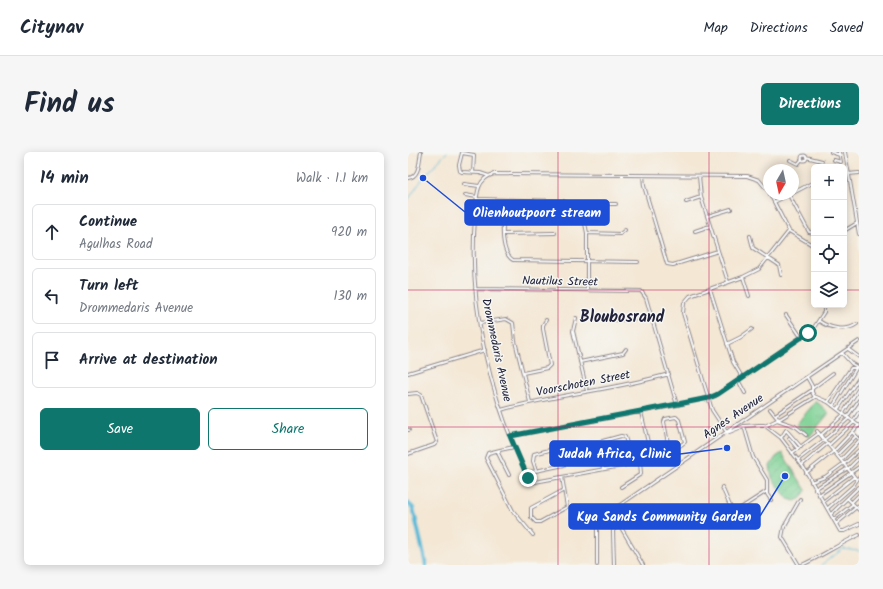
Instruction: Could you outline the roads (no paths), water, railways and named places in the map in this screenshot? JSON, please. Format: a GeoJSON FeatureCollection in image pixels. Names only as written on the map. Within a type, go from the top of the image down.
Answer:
{"type":"FeatureCollection","features":[{"type":"Feature","properties":{"kind":"street"},"geometry":{"type":"LineString","coordinates":[[408,178],[413,177],[416,174],[421,152]]}},
{"type":"Feature","properties":{"kind":"street"},"geometry":{"type":"LineString","coordinates":[[790,160],[798,164],[802,159],[804,152]]}},
{"type":"Feature","properties":{"kind":"street"},"geometry":{"type":"LineString","coordinates":[[831,152],[840,155]]}},
{"type":"Feature","properties":{"kind":"street"},"geometry":{"type":"LineString","coordinates":[[834,160],[840,163],[839,152]]}},
{"type":"Feature","properties":{"kind":"street"},"geometry":{"type":"LineString","coordinates":[[845,152],[859,234]]}},
{"type":"Feature","properties":{"kind":"street"},"geometry":{"type":"LineString","coordinates":[[473,172],[474,155],[461,153],[458,165],[460,171],[473,172],[488,176]]}},
{"type":"Feature","properties":{"kind":"street"},"geometry":{"type":"LineString","coordinates":[[803,155],[822,161]]}},
{"type":"Feature","properties":{"kind":"street"},"geometry":{"type":"LineString","coordinates":[[802,159],[804,160],[806,157]]}},
{"type":"Feature","properties":{"kind":"street"},"geometry":{"type":"LineString","coordinates":[[848,174],[859,173]]}},
{"type":"Feature","properties":{"kind":"street"},"geometry":{"type":"LineString","coordinates":[[464,184],[479,186],[488,176],[494,174],[751,176],[763,184]]}},
{"type":"Feature","properties":{"kind":"street"},"geometry":{"type":"LineString","coordinates":[[643,175],[647,200],[667,264],[673,265],[718,251]]}},
{"type":"Feature","properties":{"kind":"street"},"geometry":{"type":"LineString","coordinates":[[699,175],[701,197],[728,282]]}},
{"type":"Feature","properties":{"kind":"street"},"geometry":{"type":"LineString","coordinates":[[799,190],[811,184]]}},
{"type":"Feature","properties":{"kind":"street","name":"Drommedaris Avenue"},"geometry":{"type":"LineString","coordinates":[[479,186],[477,198],[474,262],[475,289],[485,350],[501,410],[514,447],[528,478],[532,482],[562,477]]}},
{"type":"Feature","properties":{"kind":"street"},"geometry":{"type":"LineString","coordinates":[[465,195],[477,198],[507,201],[563,201],[582,209],[594,204],[616,204]]}},
{"type":"Feature","properties":{"kind":"street"},"geometry":{"type":"LineString","coordinates":[[686,202],[701,197]]}},
{"type":"Feature","properties":{"kind":"street"},"geometry":{"type":"LineString","coordinates":[[778,200],[774,202],[789,231],[811,244]]}},
{"type":"Feature","properties":{"kind":"street"},"geometry":{"type":"LineString","coordinates":[[794,200],[811,232]]}},
{"type":"Feature","properties":{"kind":"street"},"geometry":{"type":"LineString","coordinates":[[507,201],[504,215],[505,252],[508,257],[513,260],[638,262]]}},
{"type":"Feature","properties":{"kind":"street"},"geometry":{"type":"LineString","coordinates":[[582,209],[587,233],[587,290]]}},
{"type":"Feature","properties":{"kind":"street"},"geometry":{"type":"LineString","coordinates":[[708,216],[731,209]]}},
{"type":"Feature","properties":{"kind":"street"},"geometry":{"type":"LineString","coordinates":[[847,229],[857,224]]}},
{"type":"Feature","properties":{"kind":"street"},"geometry":{"type":"LineString","coordinates":[[695,231],[710,226]]}},
{"type":"Feature","properties":{"kind":"street"},"geometry":{"type":"LineString","coordinates":[[587,233],[620,234],[625,230]]}},
{"type":"Feature","properties":{"kind":"street"},"geometry":{"type":"LineString","coordinates":[[789,231],[759,269],[743,277],[689,297],[685,301],[683,309],[715,416],[726,432],[729,433],[744,426],[756,424],[765,426],[781,438],[802,465],[815,489],[828,508],[839,530],[843,532],[859,524]]}},
{"type":"Feature","properties":{"kind":"street"},"geometry":{"type":"LineString","coordinates":[[504,234],[555,233]]}},
{"type":"Feature","properties":{"kind":"street"},"geometry":{"type":"LineString","coordinates":[[750,236],[753,248],[779,265],[781,275]]}},
{"type":"Feature","properties":{"kind":"street"},"geometry":{"type":"LineString","coordinates":[[743,277],[749,296]]}},
{"type":"Feature","properties":{"kind":"street","name":"Nautilus Street"},"geometry":{"type":"LineString","coordinates":[[475,289],[637,290],[644,293],[650,315]]}},
{"type":"Feature","properties":{"kind":"street"},"geometry":{"type":"LineString","coordinates":[[710,289],[733,362],[742,377]]}},
{"type":"Feature","properties":{"kind":"street"},"geometry":{"type":"LineString","coordinates":[[510,436],[709,398],[718,394],[814,328],[824,312],[824,308]]}},
{"type":"Feature","properties":{"kind":"street"},"geometry":{"type":"LineString","coordinates":[[612,320],[635,319],[650,315],[669,374],[677,405]]}},
{"type":"Feature","properties":{"kind":"street"},"geometry":{"type":"LineString","coordinates":[[786,315],[801,337]]}},
{"type":"Feature","properties":{"kind":"street"},"geometry":{"type":"LineString","coordinates":[[576,318],[572,329],[587,391]]}},
{"type":"Feature","properties":{"kind":"street"},"geometry":{"type":"LineString","coordinates":[[480,323],[497,320],[508,320],[512,322],[530,402]]}},
{"type":"Feature","properties":{"kind":"street"},"geometry":{"type":"LineString","coordinates":[[523,373],[547,368],[550,365],[543,329],[543,325],[546,320]]}},
{"type":"Feature","properties":{"kind":"street"},"geometry":{"type":"LineString","coordinates":[[819,321],[835,328],[851,327],[857,324]]}},
{"type":"Feature","properties":{"kind":"street"},"geometry":{"type":"LineString","coordinates":[[727,344],[741,337],[752,329]]}},
{"type":"Feature","properties":{"kind":"street","name":"Agnes Avenue"},"geometry":{"type":"LineString","coordinates":[[597,565],[598,521],[602,516],[859,341]]}},
{"type":"Feature","properties":{"kind":"street"},"geometry":{"type":"LineString","coordinates":[[580,362],[623,353],[626,349]]}},
{"type":"Feature","properties":{"kind":"street"},"geometry":{"type":"LineString","coordinates":[[848,349],[859,357]]}},
{"type":"Feature","properties":{"kind":"street"},"geometry":{"type":"LineString","coordinates":[[408,373],[485,350]]}},
{"type":"Feature","properties":{"kind":"street"},"geometry":{"type":"LineString","coordinates":[[842,353],[857,368]]}},
{"type":"Feature","properties":{"kind":"street"},"geometry":{"type":"LineString","coordinates":[[828,402],[850,368],[857,368]]}},
{"type":"Feature","properties":{"kind":"street"},"geometry":{"type":"LineString","coordinates":[[834,406],[857,368]]}},
{"type":"Feature","properties":{"kind":"street"},"geometry":{"type":"LineString","coordinates":[[775,415],[833,373]]}},
{"type":"Feature","properties":{"kind":"street","name":"Voorschoten Street"},"geometry":{"type":"LineString","coordinates":[[501,410],[530,402],[646,380],[669,374]]}},
{"type":"Feature","properties":{"kind":"street"},"geometry":{"type":"LineString","coordinates":[[806,473],[834,451],[859,426],[828,402],[815,397],[807,377]]}},
{"type":"Feature","properties":{"kind":"street"},"geometry":{"type":"LineString","coordinates":[[838,409],[859,378]]}},
{"type":"Feature","properties":{"kind":"street"},"geometry":{"type":"LineString","coordinates":[[738,380],[745,393]]}},
{"type":"Feature","properties":{"kind":"street"},"geometry":{"type":"LineString","coordinates":[[792,453],[844,414],[859,388]]}},
{"type":"Feature","properties":{"kind":"street"},"geometry":{"type":"LineString","coordinates":[[408,394],[417,393],[421,395],[437,442],[434,445],[408,454]]}},
{"type":"Feature","properties":{"kind":"street"},"geometry":{"type":"LineString","coordinates":[[770,409],[780,419],[815,397]]}},
{"type":"Feature","properties":{"kind":"street"},"geometry":{"type":"LineString","coordinates":[[798,460],[848,417],[859,400]]}},
{"type":"Feature","properties":{"kind":"street"},"geometry":{"type":"LineString","coordinates":[[641,412],[652,460]]}},
{"type":"Feature","properties":{"kind":"street"},"geometry":{"type":"LineString","coordinates":[[802,465],[854,422],[859,412]]}},
{"type":"Feature","properties":{"kind":"street"},"geometry":{"type":"LineString","coordinates":[[564,490],[531,508],[531,517],[540,522],[566,508],[564,490],[562,477],[664,458],[670,454],[685,442],[679,420],[676,417],[665,419],[664,422],[670,454]]}},
{"type":"Feature","properties":{"kind":"street"},"geometry":{"type":"LineString","coordinates":[[765,426],[777,420],[795,426],[806,435]]}},
{"type":"Feature","properties":{"kind":"street"},"geometry":{"type":"LineString","coordinates":[[744,426],[753,457],[767,480],[767,491],[771,500]]}},
{"type":"Feature","properties":{"kind":"street"},"geometry":{"type":"LineString","coordinates":[[781,438],[786,430],[801,447]]}},
{"type":"Feature","properties":{"kind":"street"},"geometry":{"type":"LineString","coordinates":[[841,460],[859,440],[852,432]]}},
{"type":"Feature","properties":{"kind":"street"},"geometry":{"type":"LineString","coordinates":[[819,433],[854,477],[858,478]]}},
{"type":"Feature","properties":{"kind":"street"},"geometry":{"type":"LineString","coordinates":[[590,459],[601,458],[627,453],[626,438],[621,436],[600,440],[598,445],[601,458],[603,469]]}},
{"type":"Feature","properties":{"kind":"street"},"geometry":{"type":"LineString","coordinates":[[837,455],[856,436]]}},
{"type":"Feature","properties":{"kind":"street"},"geometry":{"type":"LineString","coordinates":[[788,438],[798,449]]}},
{"type":"Feature","properties":{"kind":"street"},"geometry":{"type":"LineString","coordinates":[[514,447],[488,453],[486,458],[513,511],[533,535]]}},
{"type":"Feature","properties":{"kind":"street"},"geometry":{"type":"LineString","coordinates":[[526,473],[564,465],[566,460],[563,449],[557,448],[534,454],[532,461],[536,470]]}},
{"type":"Feature","properties":{"kind":"street"},"geometry":{"type":"LineString","coordinates":[[500,450],[498,456],[509,475]]}},
{"type":"Feature","properties":{"kind":"street"},"geometry":{"type":"LineString","coordinates":[[811,482],[825,477],[844,464],[859,450]]}},
{"type":"Feature","properties":{"kind":"street"},"geometry":{"type":"LineString","coordinates":[[815,489],[848,469],[859,458]]}},
{"type":"Feature","properties":{"kind":"street"},"geometry":{"type":"LineString","coordinates":[[621,487],[641,474],[640,462]]}},
{"type":"Feature","properties":{"kind":"street"},"geometry":{"type":"LineString","coordinates":[[819,495],[859,467]]}},
{"type":"Feature","properties":{"kind":"street"},"geometry":{"type":"LineString","coordinates":[[824,502],[854,477]]}},
{"type":"Feature","properties":{"kind":"street"},"geometry":{"type":"LineString","coordinates":[[828,508],[858,478]]}},
{"type":"Feature","properties":{"kind":"street"},"geometry":{"type":"LineString","coordinates":[[722,487],[733,513],[738,512],[767,491]]}},
{"type":"Feature","properties":{"kind":"street"},"geometry":{"type":"LineString","coordinates":[[831,514],[859,487]]}},
{"type":"Feature","properties":{"kind":"street"},"geometry":{"type":"LineString","coordinates":[[834,519],[859,495]]}},
{"type":"Feature","properties":{"kind":"street"},"geometry":{"type":"LineString","coordinates":[[799,565],[782,537],[784,527],[800,499]]}},
{"type":"Feature","properties":{"kind":"street"},"geometry":{"type":"LineString","coordinates":[[848,499],[858,506],[859,510]]}},
{"type":"Feature","properties":{"kind":"street"},"geometry":{"type":"LineString","coordinates":[[836,524],[858,506]]}},
{"type":"Feature","properties":{"kind":"street"},"geometry":{"type":"LineString","coordinates":[[616,519],[643,565]]}},
{"type":"Feature","properties":{"kind":"street"},"geometry":{"type":"LineString","coordinates":[[614,565],[613,531],[615,528],[620,526]]}},
{"type":"Feature","properties":{"kind":"street"},"geometry":{"type":"LineString","coordinates":[[802,565],[821,557],[827,551],[859,535]]}},
{"type":"Feature","properties":{"kind":"waterway"},"geometry":{"type":"LineString","coordinates":[[408,200],[423,178],[447,152]]}},
{"type":"Feature","properties":{"kind":"waterway"},"geometry":{"type":"LineString","coordinates":[[408,503],[413,508],[426,565]]}},
{"type":"Feature","properties":{"kind":"waterway"},"geometry":{"type":"LineString","coordinates":[[821,565],[843,549],[859,551]]}},
{"type":"Feature","properties":{"kind":"place","name":"Olienhoutpoort stream"},"geometry":{"type":"Point","coordinates":[423,178]}},
{"type":"Feature","properties":{"kind":"place","name":"Judah Africa, Clinic"},"geometry":{"type":"Point","coordinates":[727,448]}},
{"type":"Feature","properties":{"kind":"place","name":"Kya Sands Community Garden"},"geometry":{"type":"Point","coordinates":[785,476]}},
{"type":"Feature","properties":{"kind":"district","name":"Bloubosrand"},"geometry":{"type":"Point","coordinates":[622,316]}}]}
